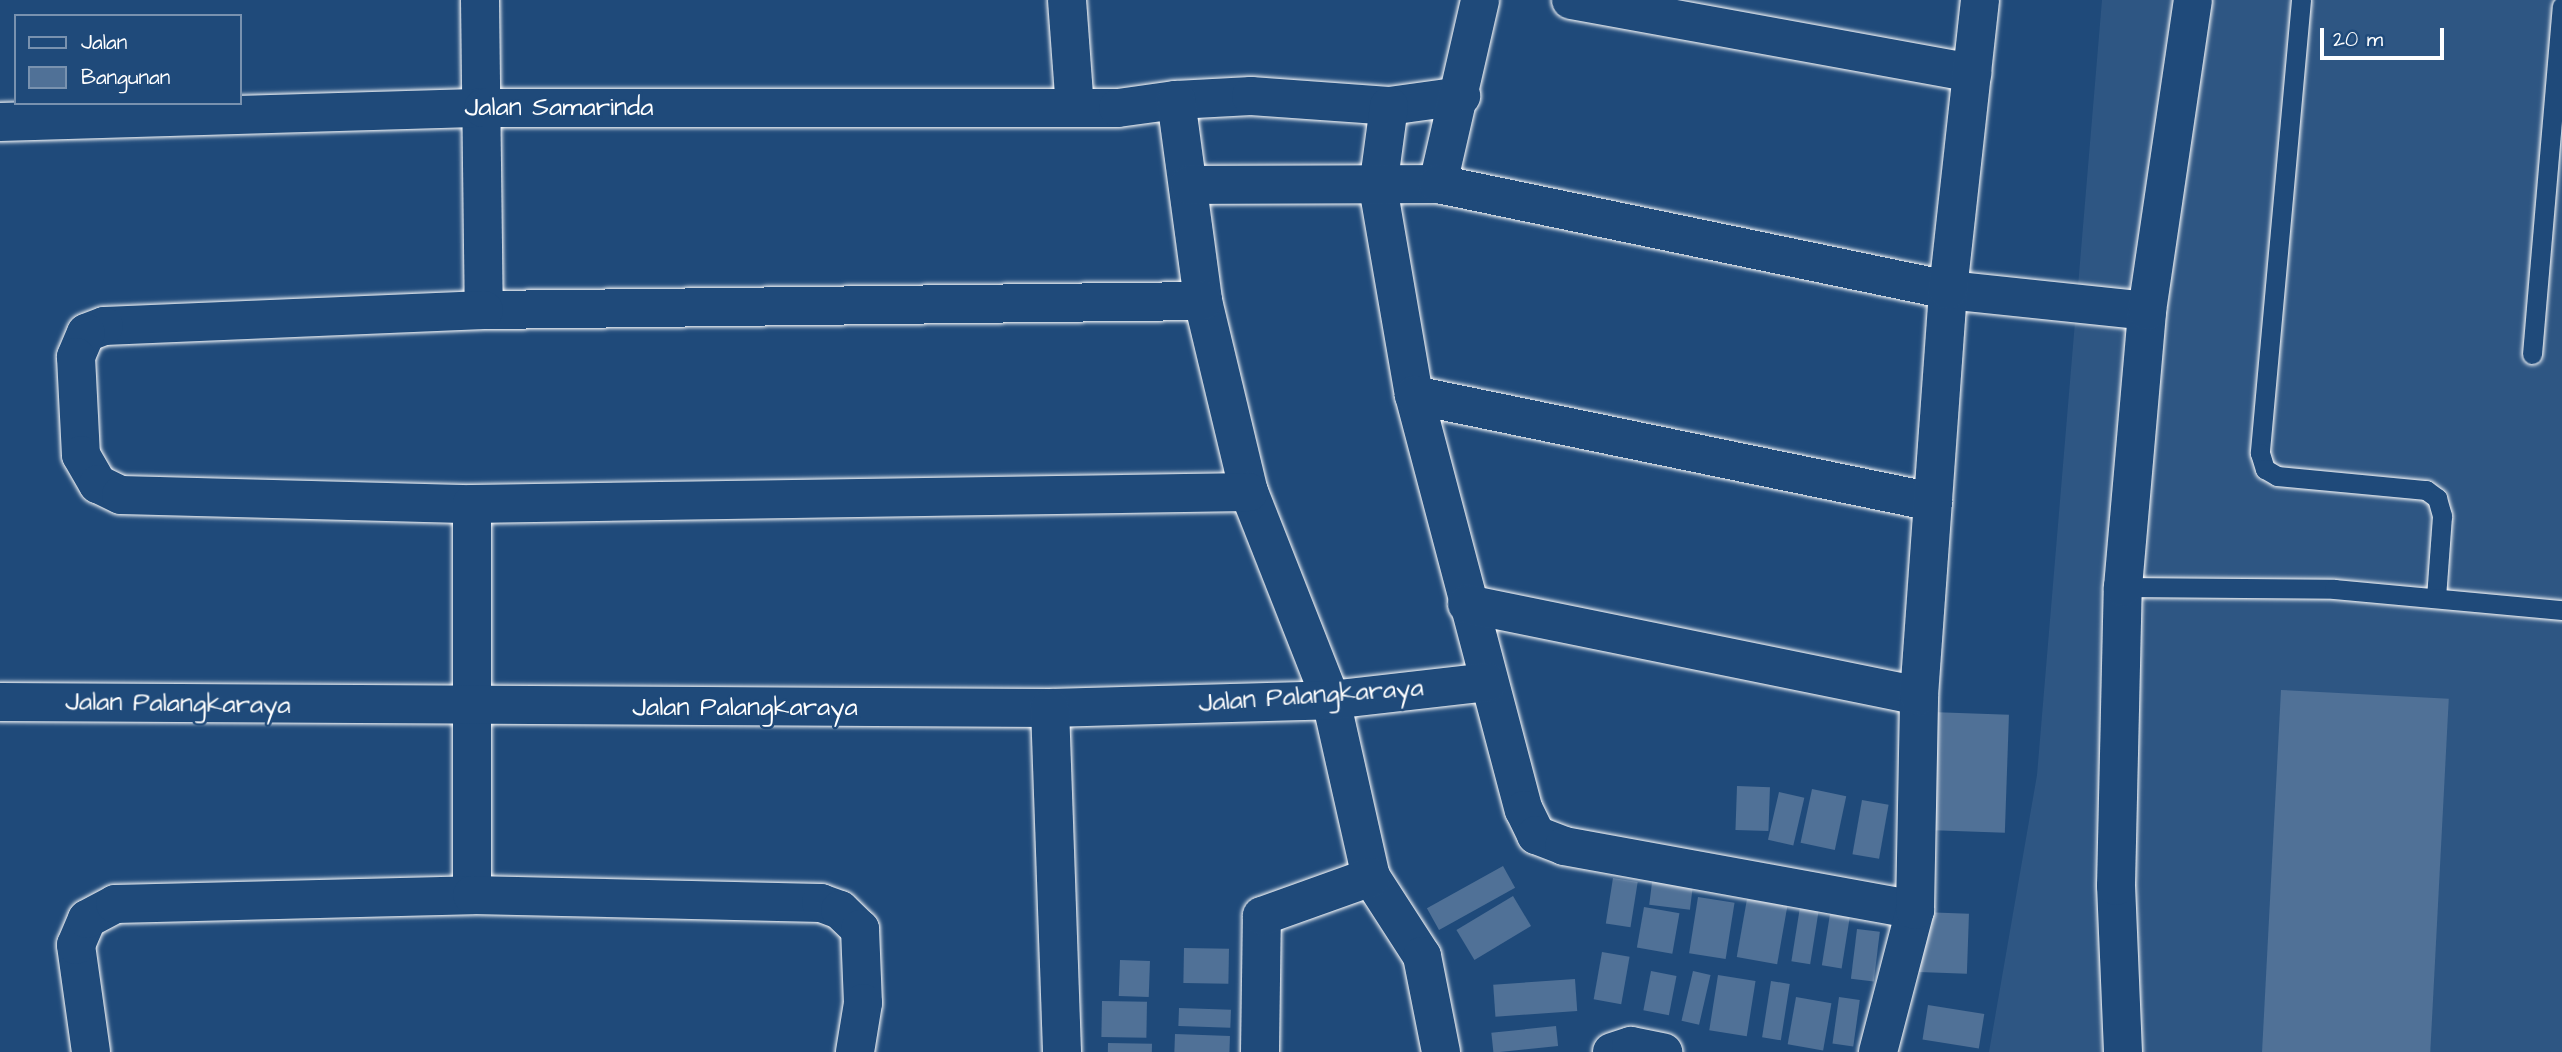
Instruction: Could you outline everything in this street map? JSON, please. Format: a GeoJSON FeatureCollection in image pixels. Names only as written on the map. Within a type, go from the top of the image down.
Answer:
{"type":"FeatureCollection","features":[{"type":"Feature","properties":{"kind":"street"},"geometry":{"type":"LineString","coordinates":[[480,0],[484,310]]}},
{"type":"Feature","properties":{"kind":"street"},"geometry":{"type":"LineString","coordinates":[[1067,0],[1075,108]]}},
{"type":"Feature","properties":{"kind":"street"},"geometry":{"type":"LineString","coordinates":[[1438,184],[1461,96],[1480,0]]}},
{"type":"Feature","properties":{"kind":"street"},"geometry":{"type":"LineString","coordinates":[[1571,0],[1972,73]]}},
{"type":"Feature","properties":{"kind":"street"},"geometry":{"type":"LineString","coordinates":[[1878,1052],[1915,910],[1919,696],[1948,290],[1980,0]]}},
{"type":"Feature","properties":{"kind":"street"},"geometry":{"type":"LineString","coordinates":[[2123,1052],[2116,886],[2123,587],[2147,311],[2193,0]]}},
{"type":"Feature","properties":{"kind":"street","name":"Jalan Samarinda"},"geometry":{"type":"LineString","coordinates":[[0,122],[483,108],[1118,108],[1176,100],[1251,96],[1389,106],[1461,96]]}},
{"type":"Feature","properties":{"kind":"street"},"geometry":{"type":"LineString","coordinates":[[1176,100],[1203,300],[1249,492],[1331,700],[1371,877],[1422,956],[1441,1052]]}},
{"type":"Feature","properties":{"kind":"street"},"geometry":{"type":"LineString","coordinates":[[1389,106],[1378,187],[1414,395],[1488,682],[1536,835],[1564,846],[1915,910]]}},
{"type":"Feature","properties":{"kind":"street"},"geometry":{"type":"LineString","coordinates":[[1189,185],[1378,187],[1438,184],[1948,290],[2147,311]]}},
{"type":"Feature","properties":{"kind":"street"},"geometry":{"type":"LineString","coordinates":[[1203,300],[484,310],[104,326],[86,333],[76,357],[81,455],[98,484],[121,495],[472,503],[1249,492]]}},
{"type":"Feature","properties":{"kind":"street"},"geometry":{"type":"LineString","coordinates":[[1414,395],[1933,502]]}},
{"type":"Feature","properties":{"kind":"street"},"geometry":{"type":"LineString","coordinates":[[472,503],[476,709],[472,895]]}},
{"type":"Feature","properties":{"kind":"street"},"geometry":{"type":"LineString","coordinates":[[1467,604],[1919,696]]}},
{"type":"Feature","properties":{"kind":"street","name":"Jalan Palangkaraya"},"geometry":{"type":"LineString","coordinates":[[0,702],[476,709],[1050,708],[1331,700],[1488,682]]}},
{"type":"Feature","properties":{"kind":"street"},"geometry":{"type":"LineString","coordinates":[[1050,708],[1062,1052]]}},
{"type":"Feature","properties":{"kind":"street"},"geometry":{"type":"LineString","coordinates":[[1260,1052],[1262,916],[1371,877]]}},
{"type":"Feature","properties":{"kind":"street"},"geometry":{"type":"LineString","coordinates":[[91,1052],[76,945],[87,919],[115,904],[472,895],[821,903],[840,910],[860,929],[863,1003],[855,1052]]}},
{"type":"Feature","properties":{"kind":"street"},"geometry":{"type":"LineString","coordinates":[[1612,1052],[1631,1046],[1664,1052]]}},
{"type":"Feature","properties":{"kind":"lane"},"geometry":{"type":"LineString","coordinates":[[2301,0],[2260,453],[2265,469],[2277,475],[2426,490],[2437,498],[2442,516],[2436,598]]}},
{"type":"Feature","properties":{"kind":"lane"},"geometry":{"type":"LineString","coordinates":[[2532,354],[2562,6]]}},
{"type":"Feature","properties":{"kind":"lane"},"geometry":{"type":"LineString","coordinates":[[2123,587],[2334,589],[2562,610]]}},
{"type":"Feature","properties":{"kind":"shaded area"},"geometry":{"type":"Polygon","coordinates":[[[2102,0],[2562,0],[2562,1052],[1989,1052],[2037,775],[2102,0]]]}},
{"type":"Feature","properties":{"kind":"building"},"geometry":{"type":"Polygon","coordinates":[[[2281,690],[2449,699],[2430,1052],[2262,1052],[2281,690]]]}},
{"type":"Feature","properties":{"kind":"building"},"geometry":{"type":"Polygon","coordinates":[[[1931,712],[2009,715],[2005,833],[1927,830],[1931,712]]]}},
{"type":"Feature","properties":{"kind":"building"},"geometry":{"type":"Polygon","coordinates":[[[1737,786],[1770,787],[1768,831],[1735,830],[1737,786]]]}},
{"type":"Feature","properties":{"kind":"building"},"geometry":{"type":"Polygon","coordinates":[[[1812,789],[1846,796],[1835,850],[1801,843],[1812,789]]]}},
{"type":"Feature","properties":{"kind":"building"},"geometry":{"type":"Polygon","coordinates":[[[1779,792],[1804,798],[1793,846],[1768,840],[1779,792]]]}},
{"type":"Feature","properties":{"kind":"building"},"geometry":{"type":"Polygon","coordinates":[[[1862,800],[1889,805],[1879,859],[1852,854],[1862,800]]]}},
{"type":"Feature","properties":{"kind":"building"},"geometry":{"type":"Polygon","coordinates":[[[1503,866],[1515,888],[1439,930],[1427,908],[1503,866]]]}},
{"type":"Feature","properties":{"kind":"building"},"geometry":{"type":"Polygon","coordinates":[[[1654,866],[1695,871],[1690,910],[1649,905],[1654,866]]]}},
{"type":"Feature","properties":{"kind":"building"},"geometry":{"type":"Polygon","coordinates":[[[1613,878],[1638,882],[1630,927],[1606,923],[1613,878]]]}},
{"type":"Feature","properties":{"kind":"building"},"geometry":{"type":"Polygon","coordinates":[[[1513,896],[1531,926],[1474,960],[1456,930],[1513,896]]]}},
{"type":"Feature","properties":{"kind":"building"},"geometry":{"type":"Polygon","coordinates":[[[1698,897],[1735,903],[1726,959],[1689,953],[1698,897]]]}},
{"type":"Feature","properties":{"kind":"building"},"geometry":{"type":"Polygon","coordinates":[[[1747,899],[1787,906],[1777,964],[1737,957],[1747,899]]]}},
{"type":"Feature","properties":{"kind":"building"},"geometry":{"type":"Polygon","coordinates":[[[1644,907],[1679,913],[1672,954],[1637,947],[1644,907]]]}},
{"type":"Feature","properties":{"kind":"building"},"geometry":{"type":"Polygon","coordinates":[[[1800,907],[1819,910],[1810,964],[1791,961],[1800,907]]]}},
{"type":"Feature","properties":{"kind":"building"},"geometry":{"type":"Polygon","coordinates":[[[1921,912],[1969,914],[1967,974],[1919,972],[1921,912]]]}},
{"type":"Feature","properties":{"kind":"building"},"geometry":{"type":"Polygon","coordinates":[[[1830,914],[1850,917],[1842,968],[1822,965],[1830,914]]]}},
{"type":"Feature","properties":{"kind":"building"},"geometry":{"type":"Polygon","coordinates":[[[1857,929],[1880,932],[1874,981],[1851,979],[1857,929]]]}},
{"type":"Feature","properties":{"kind":"building"},"geometry":{"type":"Polygon","coordinates":[[[1184,948],[1229,949],[1228,984],[1183,983],[1184,948]]]}},
{"type":"Feature","properties":{"kind":"building"},"geometry":{"type":"Polygon","coordinates":[[[1602,952],[1630,957],[1621,1004],[1594,999],[1602,952]]]}},
{"type":"Feature","properties":{"kind":"building"},"geometry":{"type":"Polygon","coordinates":[[[1120,960],[1150,961],[1149,997],[1119,996],[1120,960]]]}},
{"type":"Feature","properties":{"kind":"building"},"geometry":{"type":"Polygon","coordinates":[[[1651,971],[1677,976],[1669,1015],[1643,1010],[1651,971]]]}},
{"type":"Feature","properties":{"kind":"building"},"geometry":{"type":"Polygon","coordinates":[[[1693,971],[1711,975],[1699,1025],[1682,1021],[1693,971]]]}},
{"type":"Feature","properties":{"kind":"building"},"geometry":{"type":"Polygon","coordinates":[[[1718,975],[1756,981],[1747,1036],[1709,1030],[1718,975]]]}},
{"type":"Feature","properties":{"kind":"building"},"geometry":{"type":"Polygon","coordinates":[[[1575,979],[1577,1011],[1495,1017],[1493,985],[1575,979]]]}},
{"type":"Feature","properties":{"kind":"building"},"geometry":{"type":"Polygon","coordinates":[[[1771,981],[1790,984],[1781,1040],[1762,1037],[1771,981]]]}},
{"type":"Feature","properties":{"kind":"building"},"geometry":{"type":"Polygon","coordinates":[[[1796,997],[1831,1003],[1823,1051],[1788,1044],[1796,997]]]}},
{"type":"Feature","properties":{"kind":"building"},"geometry":{"type":"Polygon","coordinates":[[[1839,997],[1860,1000],[1853,1046],[1832,1044],[1839,997]]]}},
{"type":"Feature","properties":{"kind":"building"},"geometry":{"type":"Polygon","coordinates":[[[1102,1001],[1147,1002],[1146,1038],[1101,1037],[1102,1001]]]}},
{"type":"Feature","properties":{"kind":"building"},"geometry":{"type":"Polygon","coordinates":[[[1928,1005],[1984,1014],[1979,1048],[1923,1040],[1928,1005]]]}},
{"type":"Feature","properties":{"kind":"building"},"geometry":{"type":"Polygon","coordinates":[[[1179,1008],[1231,1010],[1230,1028],[1178,1026],[1179,1008]]]}},
{"type":"Feature","properties":{"kind":"building"},"geometry":{"type":"Polygon","coordinates":[[[1556,1026],[1558,1046],[1493,1052],[1491,1033],[1556,1026]]]}},
{"type":"Feature","properties":{"kind":"building"},"geometry":{"type":"Polygon","coordinates":[[[1175,1034],[1230,1036],[1229,1052],[1174,1052],[1175,1034]]]}},
{"type":"Feature","properties":{"kind":"building"},"geometry":{"type":"Polygon","coordinates":[[[1108,1043],[1152,1044],[1152,1052],[1108,1052],[1108,1043]]]}}]}
